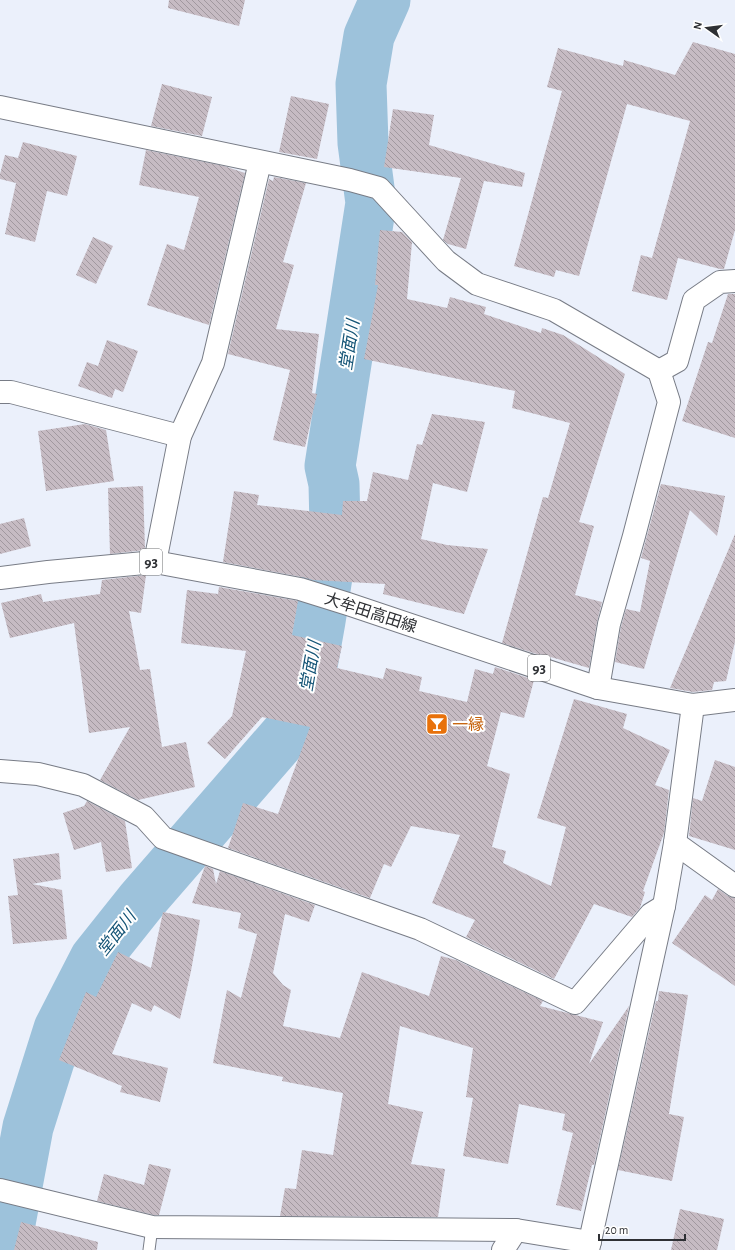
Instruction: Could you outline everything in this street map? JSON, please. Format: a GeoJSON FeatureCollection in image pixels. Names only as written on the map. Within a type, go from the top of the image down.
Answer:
{"type":"FeatureCollection","features":[{"type":"Feature","properties":{"kind":"street"},"geometry":{"type":"LineString","coordinates":[[0,107],[350,180],[379,188],[446,262],[477,284],[554,310],[659,371],[669,402],[609,624],[598,688]]}},
{"type":"Feature","properties":{"kind":"street"},"geometry":{"type":"LineString","coordinates":[[155,562],[180,436],[213,363],[260,162]]}},
{"type":"Feature","properties":{"kind":"street"},"geometry":{"type":"LineString","coordinates":[[659,371],[677,361],[694,300],[720,282],[735,281]]}},
{"type":"Feature","properties":{"kind":"street"},"geometry":{"type":"LineString","coordinates":[[0,392],[11,392],[180,436]]}},
{"type":"Feature","properties":{"kind":"street","name":"大牟田高田線"},"geometry":{"type":"LineString","coordinates":[[0,578],[155,562],[300,589],[598,688],[693,705],[734,695]]}},
{"type":"Feature","properties":{"kind":"street"},"geometry":{"type":"LineString","coordinates":[[0,1190],[152,1227],[516,1230],[589,1246],[664,906],[675,843],[693,705]]}},
{"type":"Feature","properties":{"kind":"street"},"geometry":{"type":"LineString","coordinates":[[0,771],[38,774],[83,785],[144,817],[163,838],[420,929],[575,1003],[651,914],[664,906]]}},
{"type":"Feature","properties":{"kind":"street"},"geometry":{"type":"LineString","coordinates":[[675,843],[735,886]]}},
{"type":"Feature","properties":{"kind":"street"},"geometry":{"type":"LineString","coordinates":[[503,1250],[516,1230]]}},
{"type":"Feature","properties":{"kind":"lane"},"geometry":{"type":"LineString","coordinates":[[149,1250],[152,1227]]}},
{"type":"Feature","properties":{"kind":"building"},"geometry":{"type":"Polygon","coordinates":[[[169,0],[245,0],[239,26],[168,8],[169,0]]]}},
{"type":"Feature","properties":{"kind":"building"},"geometry":{"type":"Polygon","coordinates":[[[693,42],[735,54],[735,230],[724,269],[678,258],[667,300],[632,291],[641,255],[652,258],[690,121],[627,104],[579,276],[556,270],[554,277],[514,266],[562,91],[547,87],[558,48],[623,66],[624,60],[675,75],[693,42]]]}},
{"type":"Feature","properties":{"kind":"building"},"geometry":{"type":"Polygon","coordinates":[[[162,84],[212,97],[202,136],[151,126],[162,84]]]}},
{"type":"Feature","properties":{"kind":"building"},"geometry":{"type":"Polygon","coordinates":[[[291,96],[329,104],[317,159],[279,152],[291,96]]]}},
{"type":"Feature","properties":{"kind":"building"},"geometry":{"type":"Polygon","coordinates":[[[393,109],[434,115],[429,145],[525,173],[522,187],[484,181],[466,249],[448,244],[443,240],[461,178],[384,167],[393,109]]]}},
{"type":"Feature","properties":{"kind":"building"},"geometry":{"type":"Polygon","coordinates":[[[23,142],[77,156],[67,196],[47,191],[35,242],[5,234],[16,183],[0,179],[0,174],[5,155],[18,158],[23,142]]]}},
{"type":"Feature","properties":{"kind":"building"},"geometry":{"type":"Polygon","coordinates":[[[146,150],[224,166],[245,173],[209,325],[147,305],[167,244],[184,250],[199,197],[139,185],[146,150]]]}},
{"type":"Feature","properties":{"kind":"building"},"geometry":{"type":"Polygon","coordinates":[[[274,177],[306,183],[283,262],[294,265],[276,329],[319,334],[312,393],[317,394],[305,447],[273,440],[290,370],[228,354],[269,179],[273,181],[274,177]]]}},
{"type":"Feature","properties":{"kind":"building"},"geometry":{"type":"Polygon","coordinates":[[[380,230],[402,232],[412,242],[407,299],[447,308],[450,297],[486,307],[484,314],[541,333],[542,328],[563,335],[625,374],[579,522],[594,526],[575,595],[602,602],[589,668],[502,643],[543,497],[548,498],[570,423],[512,408],[515,391],[364,359],[378,285],[375,285],[380,230]]]}},
{"type":"Feature","properties":{"kind":"building"},"geometry":{"type":"Polygon","coordinates":[[[93,237],[113,246],[96,284],[76,275],[93,237]]]}},
{"type":"Feature","properties":{"kind":"building"},"geometry":{"type":"Polygon","coordinates":[[[728,294],[735,294],[735,438],[682,421],[708,342],[712,343],[728,294]]]}},
{"type":"Feature","properties":{"kind":"building"},"geometry":{"type":"Polygon","coordinates":[[[107,340],[138,351],[123,392],[115,389],[112,398],[78,386],[87,362],[98,366],[107,340]]]}},
{"type":"Feature","properties":{"kind":"building"},"geometry":{"type":"Polygon","coordinates":[[[432,414],[485,422],[467,492],[433,483],[421,539],[447,545],[488,549],[464,614],[383,594],[385,584],[313,580],[223,562],[234,491],[259,495],[257,505],[342,515],[343,501],[367,501],[373,472],[408,480],[417,444],[422,445],[432,414]]]}},
{"type":"Feature","properties":{"kind":"building"},"geometry":{"type":"Polygon","coordinates":[[[85,424],[106,430],[114,481],[46,491],[38,431],[85,424]]]}},
{"type":"Feature","properties":{"kind":"building"},"geometry":{"type":"Polygon","coordinates":[[[661,484],[725,496],[717,536],[690,510],[644,669],[615,662],[621,627],[626,609],[640,612],[650,561],[641,558],[661,484]]]}},
{"type":"Feature","properties":{"kind":"building"},"geometry":{"type":"Polygon","coordinates":[[[143,486],[145,550],[110,554],[108,488],[143,486]]]}},
{"type":"Feature","properties":{"kind":"building"},"geometry":{"type":"Polygon","coordinates":[[[24,518],[31,546],[0,554],[0,524],[24,518]]]}},
{"type":"Feature","properties":{"kind":"building"},"geometry":{"type":"Polygon","coordinates":[[[735,534],[735,642],[726,681],[714,682],[712,690],[693,692],[670,688],[735,534]]]}},
{"type":"Feature","properties":{"kind":"building"},"geometry":{"type":"Polygon","coordinates":[[[146,575],[141,613],[129,611],[140,670],[150,669],[162,747],[186,742],[195,787],[138,800],[100,780],[130,727],[89,733],[74,623],[10,638],[1,603],[41,594],[43,602],[100,594],[102,580],[146,575]]]}},
{"type":"Feature","properties":{"kind":"building"},"geometry":{"type":"Polygon","coordinates":[[[219,587],[298,601],[292,635],[342,646],[337,668],[383,679],[386,668],[422,677],[419,691],[467,702],[475,669],[493,674],[495,667],[534,680],[524,718],[501,712],[487,766],[510,774],[492,847],[506,851],[503,863],[551,886],[566,827],[537,818],[574,699],[627,714],[623,728],[670,750],[655,785],[669,790],[664,833],[643,891],[645,892],[640,908],[632,917],[594,904],[554,979],[466,937],[475,920],[432,903],[460,835],[411,826],[391,867],[384,864],[370,898],[228,848],[243,803],[278,814],[310,727],[262,717],[225,759],[207,743],[232,716],[246,651],[181,643],[187,590],[218,594],[219,587]]]}},
{"type":"Feature","properties":{"kind":"building"},"geometry":{"type":"Polygon","coordinates":[[[715,760],[735,767],[735,850],[689,836],[693,798],[702,801],[715,760]]]}},
{"type":"Feature","properties":{"kind":"building"},"geometry":{"type":"Polygon","coordinates":[[[87,801],[125,821],[132,868],[106,872],[101,842],[74,850],[63,813],[84,806],[87,801]]]}},
{"type":"Feature","properties":{"kind":"building"},"geometry":{"type":"Polygon","coordinates":[[[59,853],[61,879],[32,884],[62,890],[67,939],[13,944],[8,896],[18,895],[13,859],[59,853]]]}},
{"type":"Feature","properties":{"kind":"building"},"geometry":{"type":"Polygon","coordinates":[[[205,866],[213,869],[216,884],[220,871],[315,905],[309,922],[285,914],[273,973],[283,985],[291,990],[283,1026],[340,1038],[362,972],[429,996],[441,956],[456,960],[543,1001],[540,1006],[603,1022],[589,1064],[629,1006],[594,1165],[592,1165],[581,1211],[556,1205],[573,1133],[562,1130],[565,1114],[519,1104],[508,1164],[463,1156],[473,1098],[466,1097],[473,1048],[400,1026],[388,1104],[423,1112],[411,1164],[445,1169],[438,1217],[280,1216],[285,1188],[296,1189],[302,1150],[333,1155],[343,1093],[282,1081],[283,1077],[213,1063],[227,990],[241,998],[257,934],[238,928],[241,913],[192,903],[205,866]]]}},
{"type":"Feature","properties":{"kind":"building"},"geometry":{"type":"Polygon","coordinates":[[[718,889],[728,896],[735,898],[735,986],[672,943],[705,895],[712,900],[718,889]]]}},
{"type":"Feature","properties":{"kind":"building"},"geometry":{"type":"Polygon","coordinates":[[[163,912],[200,920],[191,971],[180,1019],[154,1005],[151,1012],[132,1003],[112,1054],[168,1068],[160,1102],[120,1092],[122,1086],[59,1060],[86,992],[96,997],[118,952],[151,968],[163,912]]]}},
{"type":"Feature","properties":{"kind":"building"},"geometry":{"type":"Polygon","coordinates":[[[659,991],[688,995],[669,1114],[684,1117],[672,1181],[618,1170],[656,1001],[658,1001],[659,991]]]}},
{"type":"Feature","properties":{"kind":"building"},"geometry":{"type":"Polygon","coordinates":[[[149,1164],[171,1169],[159,1215],[97,1201],[104,1174],[144,1185],[149,1164]]]}},
{"type":"Feature","properties":{"kind":"building"},"geometry":{"type":"Polygon","coordinates":[[[680,1209],[724,1219],[717,1250],[671,1250],[680,1209]]]}},
{"type":"Feature","properties":{"kind":"building"},"geometry":{"type":"Polygon","coordinates":[[[21,1222],[98,1242],[97,1250],[14,1250],[21,1222]]]}},
{"type":"Feature","properties":{"kind":"waterway","name":"堂面川"},"geometry":{"type":"LineString","coordinates":[[5,1250],[28,1127],[59,1029],[95,959],[142,900],[294,725],[303,708],[307,694],[320,621],[335,526],[334,484],[330,466],[371,203],[363,143],[361,84],[369,36],[385,0]]}},
{"type":"Feature","properties":{"kind":"place","name":"一縁"},"geometry":{"type":"Point","coordinates":[437,724]}}]}
